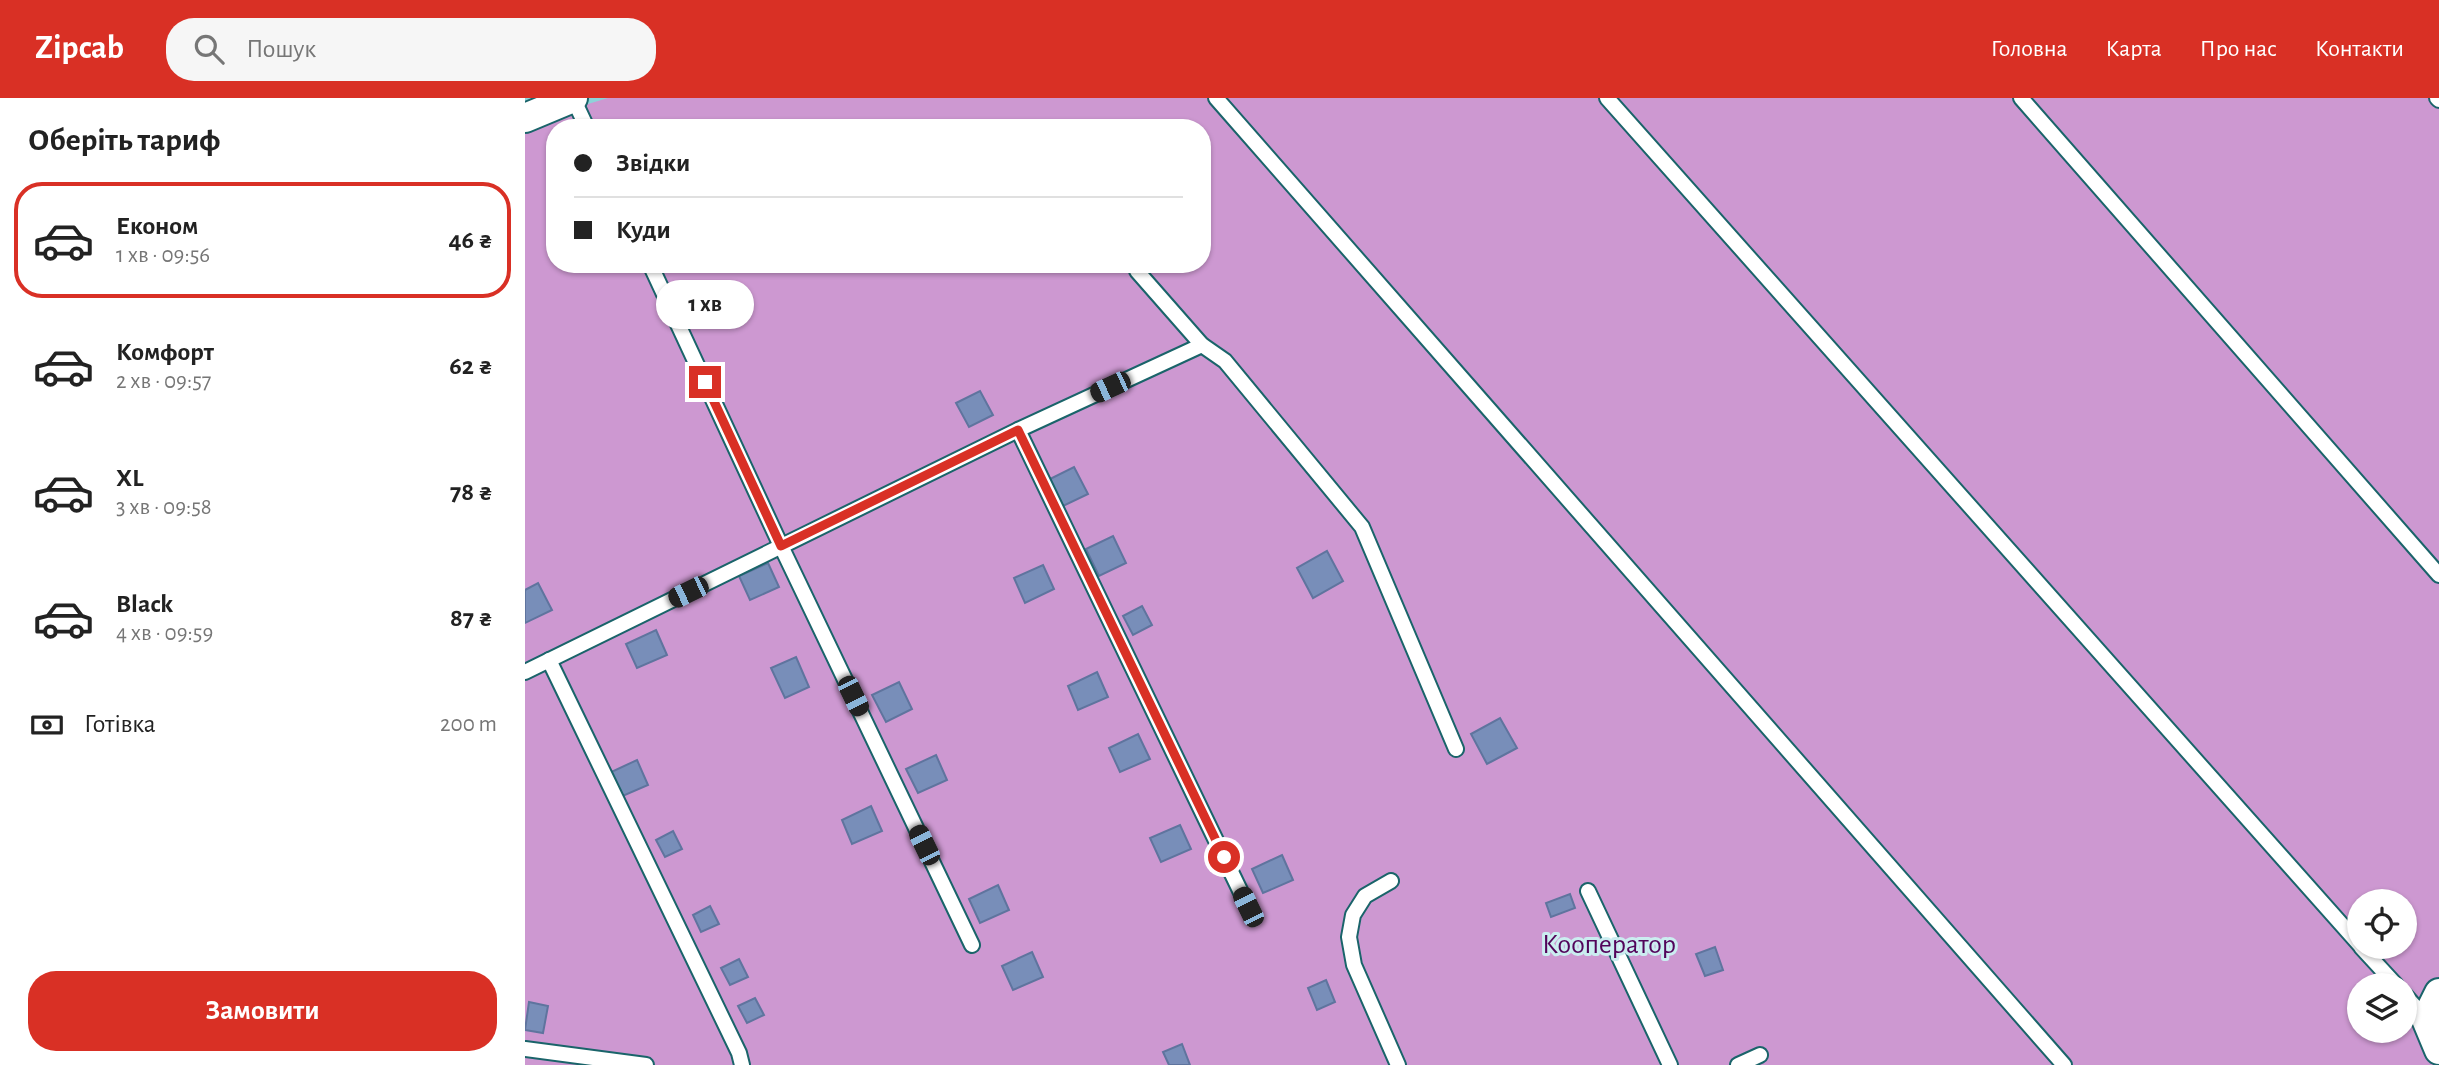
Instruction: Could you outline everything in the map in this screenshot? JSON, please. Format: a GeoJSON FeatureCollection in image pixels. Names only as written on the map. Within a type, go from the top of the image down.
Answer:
{"type":"FeatureCollection","features":[{"type":"Feature","properties":{"kind":"street"},"geometry":{"type":"LineString","coordinates":[[525,118],[573,98]]}},
{"type":"Feature","properties":{"kind":"street"},"geometry":{"type":"LineString","coordinates":[[2439,993],[2426,1019],[2439,1050]]}},
{"type":"Feature","properties":{"kind":"lane"},"geometry":{"type":"LineString","coordinates":[[573,98],[583,119]]}},
{"type":"Feature","properties":{"kind":"lane"},"geometry":{"type":"LineString","coordinates":[[1216,98],[2064,1065]]}},
{"type":"Feature","properties":{"kind":"lane"},"geometry":{"type":"LineString","coordinates":[[1607,98],[2347,930]]}},
{"type":"Feature","properties":{"kind":"lane"},"geometry":{"type":"LineString","coordinates":[[2021,98],[2439,575]]}},
{"type":"Feature","properties":{"kind":"lane"},"geometry":{"type":"LineString","coordinates":[[654,273],[972,945]]}},
{"type":"Feature","properties":{"kind":"lane"},"geometry":{"type":"LineString","coordinates":[[1139,273],[1202,345],[1225,361],[1362,527],[1456,749]]}},
{"type":"Feature","properties":{"kind":"lane"},"geometry":{"type":"LineString","coordinates":[[525,672],[1018,430],[1202,345]]}},
{"type":"Feature","properties":{"kind":"lane"},"geometry":{"type":"LineString","coordinates":[[1018,430],[1248,907]]}},
{"type":"Feature","properties":{"kind":"lane"},"geometry":{"type":"LineString","coordinates":[[549,660],[742,1064]]}},
{"type":"Feature","properties":{"kind":"lane"},"geometry":{"type":"LineString","coordinates":[[1391,881],[1365,896],[1353,915],[1349,937],[1355,965],[1398,1065]]}},
{"type":"Feature","properties":{"kind":"lane"},"geometry":{"type":"LineString","coordinates":[[1588,891],[1670,1065]]}},
{"type":"Feature","properties":{"kind":"lane"},"geometry":{"type":"LineString","coordinates":[[2373,959],[2385,973]]}},
{"type":"Feature","properties":{"kind":"lane"},"geometry":{"type":"LineString","coordinates":[[2417,1009],[2426,1019]]}},
{"type":"Feature","properties":{"kind":"lane"},"geometry":{"type":"LineString","coordinates":[[525,1049],[646,1065]]}},
{"type":"Feature","properties":{"kind":"lane"},"geometry":{"type":"LineString","coordinates":[[1738,1065],[1760,1055]]}},
{"type":"Feature","properties":{"kind":"green space","name":"Кооператор"},"geometry":{"type":"Polygon","coordinates":[[[608,98],[2439,98],[2439,1065],[525,1065],[525,132],[546,121],[546,273],[1211,273],[1211,119],[550,119],[568,110],[608,98]]]}},
{"type":"Feature","properties":{"kind":"building"},"geometry":{"type":"Polygon","coordinates":[[[980,391],[993,415],[969,427],[956,403],[980,391]]]}},
{"type":"Feature","properties":{"kind":"building"},"geometry":{"type":"Polygon","coordinates":[[[1074,467],[1088,494],[1061,507],[1048,480],[1074,467]]]}},
{"type":"Feature","properties":{"kind":"building"},"geometry":{"type":"Polygon","coordinates":[[[1113,536],[1126,563],[1099,576],[1086,549],[1113,536]]]}},
{"type":"Feature","properties":{"kind":"building"},"geometry":{"type":"Polygon","coordinates":[[[1327,551],[1343,581],[1313,598],[1297,568],[1327,551]]]}},
{"type":"Feature","properties":{"kind":"building"},"geometry":{"type":"Polygon","coordinates":[[[768,563],[779,587],[750,600],[739,576],[768,563]]]}},
{"type":"Feature","properties":{"kind":"building"},"geometry":{"type":"Polygon","coordinates":[[[1043,565],[1054,589],[1025,603],[1014,578],[1043,565]]]}},
{"type":"Feature","properties":{"kind":"building"},"geometry":{"type":"Polygon","coordinates":[[[538,583],[552,610],[525,623],[525,590],[538,583]]]}},
{"type":"Feature","properties":{"kind":"building"},"geometry":{"type":"Polygon","coordinates":[[[1142,606],[1152,625],[1133,635],[1123,616],[1142,606]]]}},
{"type":"Feature","properties":{"kind":"building"},"geometry":{"type":"Polygon","coordinates":[[[656,630],[667,655],[637,668],[626,644],[656,630]]]}},
{"type":"Feature","properties":{"kind":"building"},"geometry":{"type":"Polygon","coordinates":[[[796,657],[809,687],[785,698],[771,668],[796,657]]]}},
{"type":"Feature","properties":{"kind":"building"},"geometry":{"type":"Polygon","coordinates":[[[1097,672],[1108,697],[1078,710],[1068,686],[1097,672]]]}},
{"type":"Feature","properties":{"kind":"building"},"geometry":{"type":"Polygon","coordinates":[[[899,682],[912,709],[886,722],[872,695],[899,682]]]}},
{"type":"Feature","properties":{"kind":"building"},"geometry":{"type":"Polygon","coordinates":[[[1500,718],[1517,748],[1487,764],[1471,734],[1500,718]]]}},
{"type":"Feature","properties":{"kind":"building"},"geometry":{"type":"Polygon","coordinates":[[[1138,734],[1150,759],[1120,772],[1109,748],[1138,734]]]}},
{"type":"Feature","properties":{"kind":"building"},"geometry":{"type":"Polygon","coordinates":[[[936,755],[947,780],[918,793],[906,769],[936,755]]]}},
{"type":"Feature","properties":{"kind":"building"},"geometry":{"type":"Polygon","coordinates":[[[637,760],[648,785],[618,798],[607,774],[637,760]]]}},
{"type":"Feature","properties":{"kind":"building"},"geometry":{"type":"Polygon","coordinates":[[[871,806],[882,831],[852,844],[842,820],[871,806]]]}},
{"type":"Feature","properties":{"kind":"building"},"geometry":{"type":"Polygon","coordinates":[[[1180,825],[1191,849],[1161,862],[1150,838],[1180,825]]]}},
{"type":"Feature","properties":{"kind":"building"},"geometry":{"type":"Polygon","coordinates":[[[673,831],[682,849],[665,857],[656,840],[673,831]]]}},
{"type":"Feature","properties":{"kind":"building"},"geometry":{"type":"Polygon","coordinates":[[[1282,855],[1293,880],[1263,893],[1252,869],[1282,855]]]}},
{"type":"Feature","properties":{"kind":"building"},"geometry":{"type":"Polygon","coordinates":[[[998,885],[1009,910],[980,923],[969,899],[998,885]]]}},
{"type":"Feature","properties":{"kind":"building"},"geometry":{"type":"Polygon","coordinates":[[[1570,894],[1575,908],[1551,917],[1546,903],[1570,894]]]}},
{"type":"Feature","properties":{"kind":"building"},"geometry":{"type":"Polygon","coordinates":[[[710,906],[719,924],[701,932],[693,915],[710,906]]]}},
{"type":"Feature","properties":{"kind":"building"},"geometry":{"type":"Polygon","coordinates":[[[1715,947],[1723,970],[1705,976],[1696,954],[1715,947]]]}},
{"type":"Feature","properties":{"kind":"building"},"geometry":{"type":"Polygon","coordinates":[[[1032,952],[1043,977],[1013,990],[1002,966],[1032,952]]]}},
{"type":"Feature","properties":{"kind":"building"},"geometry":{"type":"Polygon","coordinates":[[[739,959],[748,977],[730,985],[721,968],[739,959]]]}},
{"type":"Feature","properties":{"kind":"building"},"geometry":{"type":"Polygon","coordinates":[[[1326,980],[1335,1002],[1317,1010],[1308,988],[1326,980]]]}},
{"type":"Feature","properties":{"kind":"building"},"geometry":{"type":"Polygon","coordinates":[[[755,998],[764,1015],[747,1023],[738,1006],[755,998]]]}},
{"type":"Feature","properties":{"kind":"building"},"geometry":{"type":"Polygon","coordinates":[[[529,1002],[548,1006],[543,1033],[525,1030],[529,1002]]]}},
{"type":"Feature","properties":{"kind":"building"},"geometry":{"type":"Polygon","coordinates":[[[1182,1044],[1190,1065],[1169,1065],[1163,1052],[1182,1044]]]}},
{"type":"Feature","properties":{"kind":"route"},"geometry":{"type":"LineString","coordinates":[[705,382],[781,546],[1018,430],[1224,857]]}}]}
